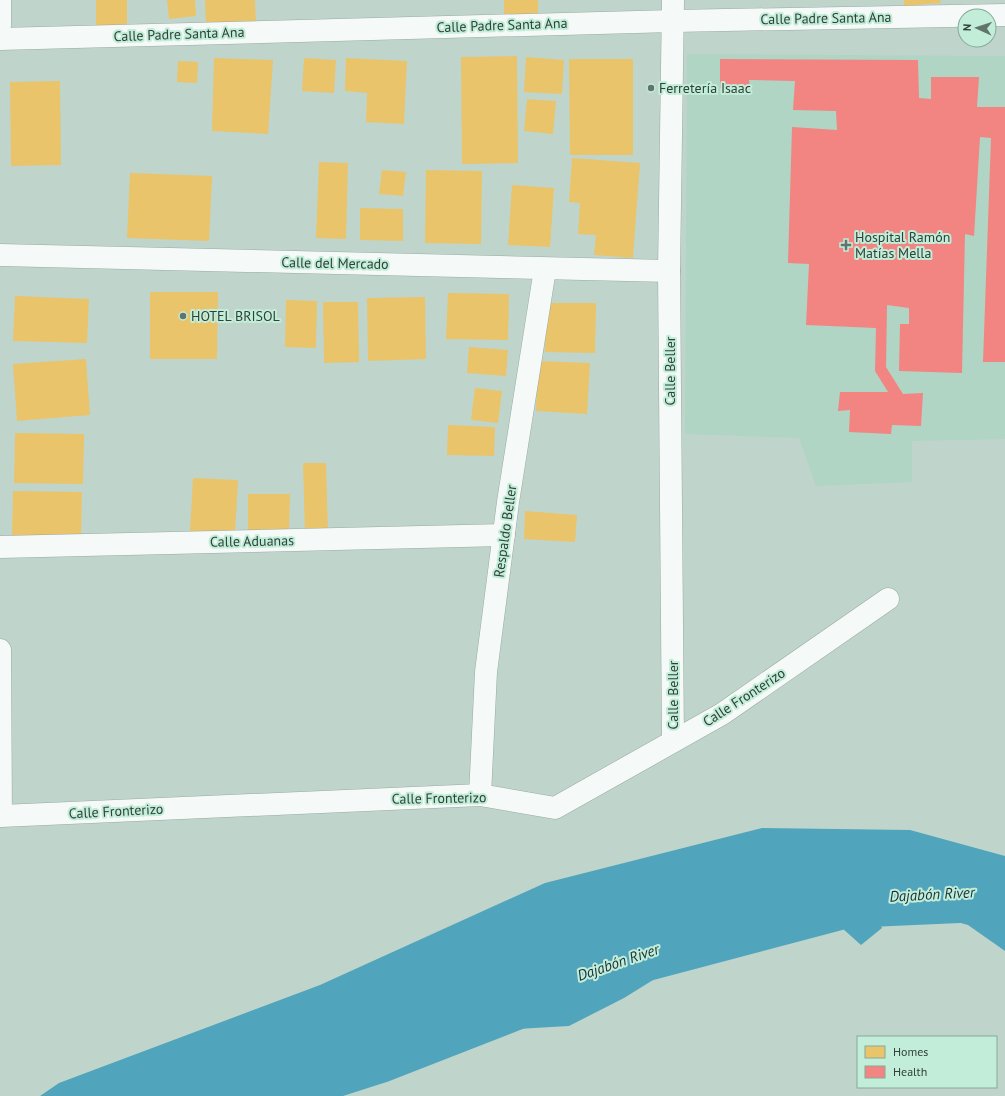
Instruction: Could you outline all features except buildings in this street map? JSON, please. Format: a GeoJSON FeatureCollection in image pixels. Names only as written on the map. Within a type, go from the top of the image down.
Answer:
{"type":"FeatureCollection","features":[{"type":"Feature","properties":{"kind":"street"},"geometry":{"type":"LineString","coordinates":[[0,0],[0,25]]}},
{"type":"Feature","properties":{"kind":"street","name":"Calle Padre Santa Ana"},"geometry":{"type":"LineString","coordinates":[[0,39],[673,10],[1005,15]]}},
{"type":"Feature","properties":{"kind":"street","name":"Calle Beller"},"geometry":{"type":"LineString","coordinates":[[673,10],[669,271],[673,741]]}},
{"type":"Feature","properties":{"kind":"street","name":"Calle del Mercado"},"geometry":{"type":"LineString","coordinates":[[0,255],[669,271]]}},
{"type":"Feature","properties":{"kind":"street","name":"Respaldo Beller"},"geometry":{"type":"LineString","coordinates":[[480,795],[486,672],[508,502],[545,269]]}},
{"type":"Feature","properties":{"kind":"street","name":"Calle Aduanas"},"geometry":{"type":"LineString","coordinates":[[0,547],[504,535]]}},
{"type":"Feature","properties":{"kind":"street","name":"Calle Fronterizo"},"geometry":{"type":"LineString","coordinates":[[0,650],[1,816],[480,795],[555,808],[722,714],[888,599]]}},
{"type":"Feature","properties":{"kind":"shaded area","name":"Hospital Ramón Matías Mella"},"geometry":{"type":"Polygon","coordinates":[[[687,54],[1005,56],[1005,439],[912,441],[912,482],[816,486],[799,438],[685,434],[687,54]]]}},
{"type":"Feature","properties":{"kind":"water"},"geometry":{"type":"Polygon","coordinates":[[[762,828],[910,830],[1005,856],[1005,951],[968,925],[911,909],[873,908],[882,928],[861,945],[832,919],[726,918],[653,980],[624,998],[569,1026],[517,1029],[474,1004],[417,1031],[392,1071],[339,1096],[40,1096],[59,1083],[320,985],[545,883],[762,828]]]}},
{"type":"Feature","properties":{"kind":"waterway","name":"Dajabón River"},"geometry":{"type":"LineString","coordinates":[[244,1096],[376,1054],[627,956],[846,898],[1005,891]]}},
{"type":"Feature","properties":{"kind":"place","name":"Ferretería Isaac"},"geometry":{"type":"Point","coordinates":[651,88]}},
{"type":"Feature","properties":{"kind":"place","name":"Hospital Ramón Matías Mella"},"geometry":{"type":"Point","coordinates":[846,245]}},
{"type":"Feature","properties":{"kind":"place","name":"HOTEL BRISOL"},"geometry":{"type":"Point","coordinates":[183,316]}}]}
